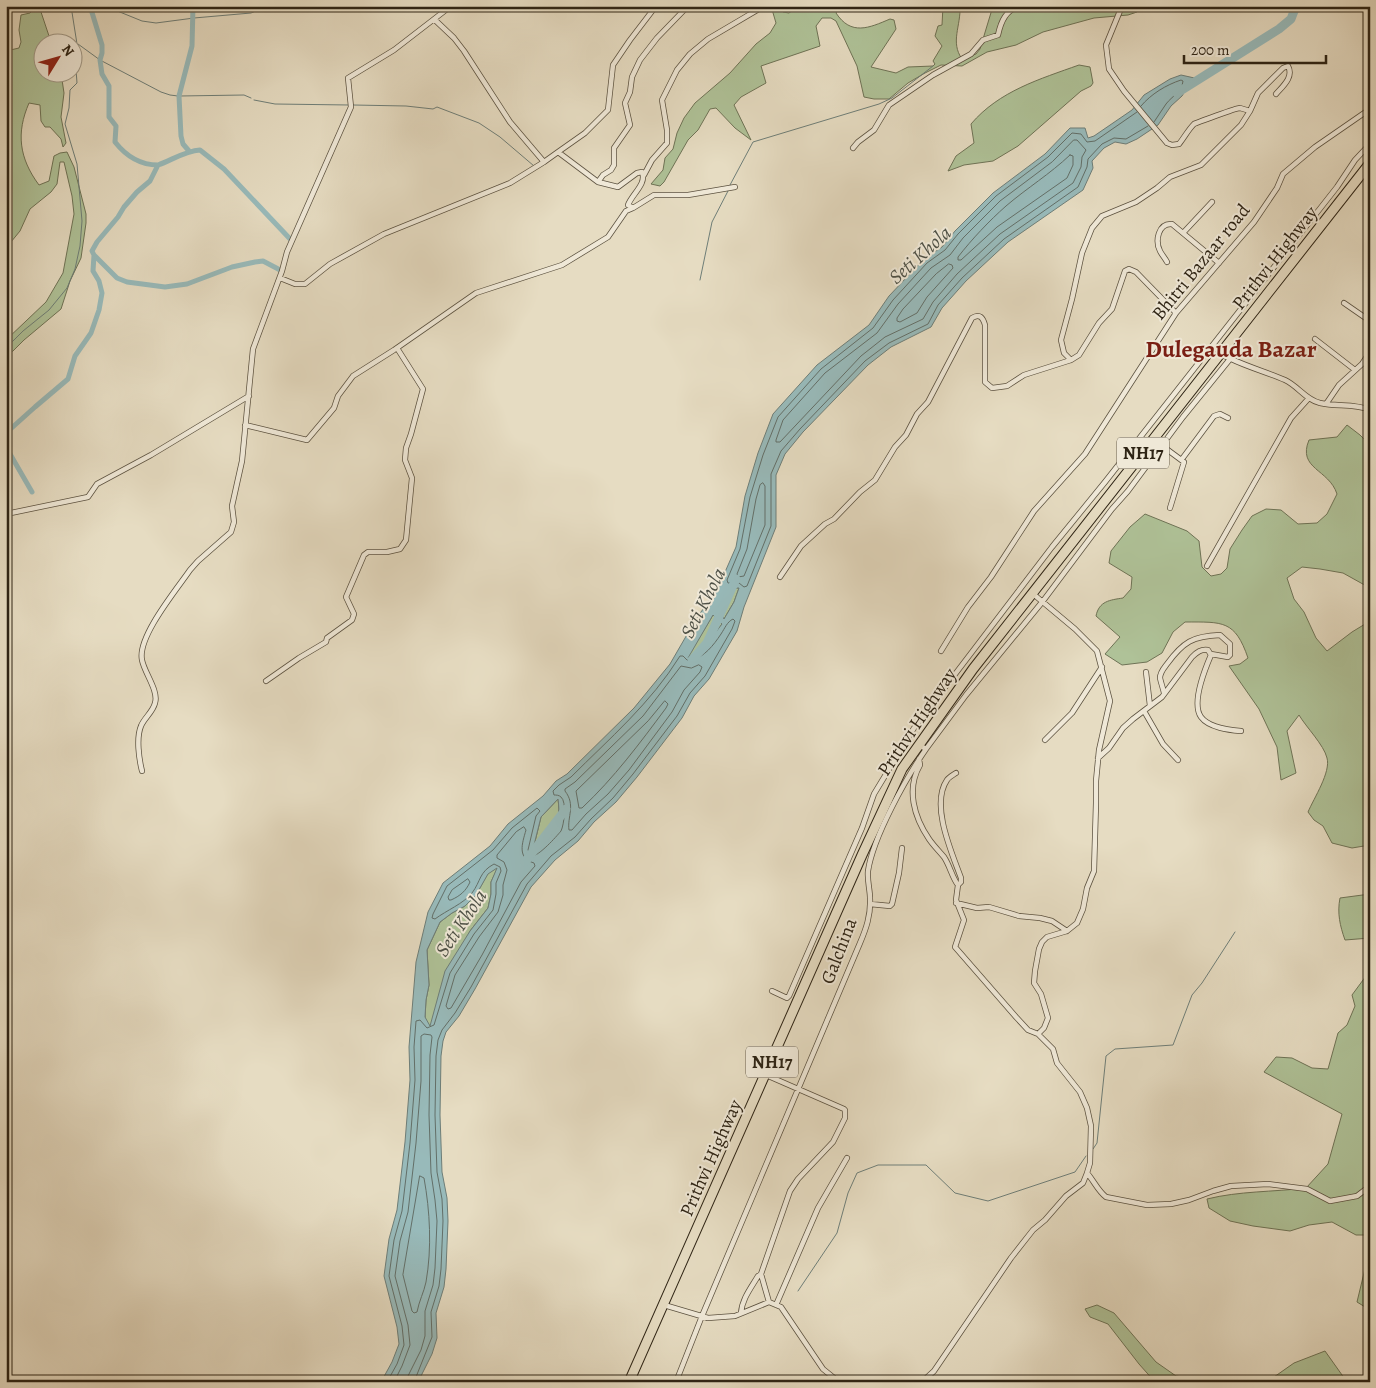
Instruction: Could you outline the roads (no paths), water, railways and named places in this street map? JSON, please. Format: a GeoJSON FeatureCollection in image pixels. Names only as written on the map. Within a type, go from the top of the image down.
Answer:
{"type":"FeatureCollection","features":[{"type":"Feature","properties":{"kind":"highway","name":"Prithvi Highway"},"geometry":{"type":"LineString","coordinates":[[629,1382],[902,769],[922,747],[960,687],[1032,593],[1370,163]]}},
{"type":"Feature","properties":{"kind":"street"},"geometry":{"type":"LineString","coordinates":[[142,771],[138,754],[140,726],[155,704],[156,696],[142,659],[142,646],[150,628],[190,570],[234,529],[232,506],[242,461],[253,349],[280,278],[287,252],[351,106],[348,78],[394,50],[451,6]]}},
{"type":"Feature","properties":{"kind":"street"},"geometry":{"type":"LineString","coordinates":[[280,278],[295,284],[305,284],[330,264],[384,234],[510,183],[585,133],[608,110],[613,65],[656,6]]}},
{"type":"Feature","properties":{"kind":"street"},"geometry":{"type":"LineString","coordinates":[[598,182],[614,165],[614,148],[630,125],[625,103],[630,92],[632,77],[640,60],[657,38],[688,6]]}},
{"type":"Feature","properties":{"kind":"street"},"geometry":{"type":"LineString","coordinates":[[633,208],[628,206],[630,200],[643,182],[644,175],[652,160],[667,143],[667,130],[662,100],[677,70],[690,54],[708,39],[764,6]]}},
{"type":"Feature","properties":{"kind":"street"},"geometry":{"type":"LineString","coordinates":[[853,148],[874,130],[889,105],[932,74],[971,54],[983,40],[998,35],[1001,21],[1014,8],[1020,6]]}},
{"type":"Feature","properties":{"kind":"street"},"geometry":{"type":"LineString","coordinates":[[1122,6],[1106,45],[1109,69],[1124,91],[1162,138],[1172,145],[1179,144],[1199,120],[1212,118],[1240,108],[1250,111]]}},
{"type":"Feature","properties":{"kind":"street"},"geometry":{"type":"LineString","coordinates":[[435,20],[454,38],[464,51],[510,122],[544,162]]}},
{"type":"Feature","properties":{"kind":"street"},"geometry":{"type":"LineString","coordinates":[[1072,360],[1064,353],[1061,340],[1082,254],[1092,228],[1102,216],[1136,202],[1170,177],[1201,165],[1241,125],[1258,93],[1283,68],[1288,66],[1291,71],[1290,76],[1276,94]]}},
{"type":"Feature","properties":{"kind":"street","name":"Bhitri Bazaar road"},"geometry":{"type":"LineString","coordinates":[[941,651],[968,607],[991,577],[1034,512],[1085,454],[1176,313],[1254,222],[1277,188],[1283,174],[1315,147],[1370,109]]}},
{"type":"Feature","properties":{"kind":"street"},"geometry":{"type":"LineString","coordinates":[[772,991],[782,997],[787,998],[789,996],[862,828],[874,794],[914,728],[1052,546],[1337,187],[1355,160],[1370,144]]}},
{"type":"Feature","properties":{"kind":"street"},"geometry":{"type":"LineString","coordinates":[[558,152],[598,182],[618,187],[637,174],[642,172],[644,175]]}},
{"type":"Feature","properties":{"kind":"street"},"geometry":{"type":"LineString","coordinates":[[245,425],[308,440],[334,408],[338,396],[353,376],[476,293],[562,265],[608,237],[626,212],[654,195],[688,195],[735,188]]}},
{"type":"Feature","properties":{"kind":"street"},"geometry":{"type":"LineString","coordinates":[[1183,233],[1212,202]]}},
{"type":"Feature","properties":{"kind":"street"},"geometry":{"type":"LineString","coordinates":[[1167,262],[1160,252],[1157,242],[1158,233],[1163,226],[1172,224],[1219,263]]}},
{"type":"Feature","properties":{"kind":"street"},"geometry":{"type":"LineString","coordinates":[[780,577],[802,546],[824,524],[834,519],[860,492],[875,480],[892,452],[906,435],[917,414],[928,402],[972,318],[980,316],[986,325],[984,382],[992,388],[1007,386],[1024,375],[1072,360],[1079,354],[1099,324],[1112,309],[1125,271],[1129,269],[1136,272],[1176,313]]}},
{"type":"Feature","properties":{"kind":"street"},"geometry":{"type":"LineString","coordinates":[[1344,303],[1370,321]]}},
{"type":"Feature","properties":{"kind":"street"},"geometry":{"type":"LineString","coordinates":[[1315,340],[1355,370]]}},
{"type":"Feature","properties":{"kind":"street"},"geometry":{"type":"LineString","coordinates":[[266,680],[326,642],[327,638],[352,620],[354,614],[346,597],[364,555],[368,552],[388,552],[400,549],[406,540],[412,478],[405,460],[406,448],[423,389],[397,348]]}},
{"type":"Feature","properties":{"kind":"street"},"geometry":{"type":"LineString","coordinates":[[1326,404],[1340,385],[1362,364],[1370,352]]}},
{"type":"Feature","properties":{"kind":"street"},"geometry":{"type":"LineString","coordinates":[[1221,354],[1286,380],[1309,398],[1319,403],[1362,407],[1370,410]]}},
{"type":"Feature","properties":{"kind":"street","name":"Galchina"},"geometry":{"type":"LineString","coordinates":[[676,1382],[702,1316],[860,944],[869,919],[868,872],[875,844],[919,759],[922,747],[1043,601],[1112,509],[1128,492],[1230,359]]}},
{"type":"Feature","properties":{"kind":"street"},"geometry":{"type":"LineString","coordinates":[[6,514],[88,497],[97,484],[152,454],[249,396]]}},
{"type":"Feature","properties":{"kind":"street"},"geometry":{"type":"LineString","coordinates":[[1207,566],[1292,418],[1309,398]]}},
{"type":"Feature","properties":{"kind":"street"},"geometry":{"type":"LineString","coordinates":[[1170,508],[1183,465],[1182,459],[1214,416],[1220,414],[1228,418]]}},
{"type":"Feature","properties":{"kind":"street"},"geometry":{"type":"LineString","coordinates":[[1153,439],[1182,459]]}},
{"type":"Feature","properties":{"kind":"street"},"geometry":{"type":"LineString","coordinates":[[1032,593],[1097,651],[1110,700],[1098,758],[1094,871],[1077,923],[1067,931],[1047,937],[1039,949],[1034,983],[1048,1018],[1044,1028],[1038,1034]]}},
{"type":"Feature","properties":{"kind":"street"},"geometry":{"type":"LineString","coordinates":[[1098,758],[1109,748],[1123,728],[1164,693],[1197,651],[1204,649],[1208,650],[1211,654],[1228,657],[1230,655],[1230,644],[1220,636],[1208,636],[1187,642],[1161,672],[1160,678],[1164,693]]}},
{"type":"Feature","properties":{"kind":"street"},"geometry":{"type":"LineString","coordinates":[[1211,654],[1198,695],[1200,716],[1206,722],[1225,730],[1242,731]]}},
{"type":"Feature","properties":{"kind":"street"},"geometry":{"type":"LineString","coordinates":[[1045,740],[1072,713],[1102,667]]}},
{"type":"Feature","properties":{"kind":"street"},"geometry":{"type":"LineString","coordinates":[[1146,672],[1150,706]]}},
{"type":"Feature","properties":{"kind":"street"},"geometry":{"type":"LineString","coordinates":[[951,679],[960,687]]}},
{"type":"Feature","properties":{"kind":"street"},"geometry":{"type":"LineString","coordinates":[[1144,710],[1163,744],[1178,760]]}},
{"type":"Feature","properties":{"kind":"street"},"geometry":{"type":"LineString","coordinates":[[919,759],[920,765],[912,790],[912,801],[927,837],[949,866],[958,885]]}},
{"type":"Feature","properties":{"kind":"street"},"geometry":{"type":"LineString","coordinates":[[922,1382],[934,1371],[1011,1258],[1033,1230],[1066,1196],[1083,1183],[1090,1163],[1091,1126],[1087,1108],[1080,1092],[1057,1063],[1053,1049],[1038,1034],[1028,1030],[955,946],[964,920],[956,903],[958,885],[961,882],[961,878],[944,830],[942,791],[948,779],[956,773]]}},
{"type":"Feature","properties":{"kind":"street"},"geometry":{"type":"LineString","coordinates":[[870,904],[890,906],[892,904],[902,848]]}},
{"type":"Feature","properties":{"kind":"street"},"geometry":{"type":"LineString","coordinates":[[956,903],[977,908],[989,907],[1019,916],[1040,918],[1052,922],[1067,931]]}},
{"type":"Feature","properties":{"kind":"street"},"geometry":{"type":"LineString","coordinates":[[741,1313],[741,1306],[745,1297],[761,1274],[790,1191],[798,1179],[829,1148],[845,1118],[844,1109],[766,1075]]}},
{"type":"Feature","properties":{"kind":"street"},"geometry":{"type":"LineString","coordinates":[[776,1305],[818,1208],[847,1158]]}},
{"type":"Feature","properties":{"kind":"street"},"geometry":{"type":"LineString","coordinates":[[1087,1173],[1106,1197],[1147,1205],[1172,1204],[1231,1186],[1268,1184],[1307,1188],[1330,1201],[1357,1196],[1370,1186]]}},
{"type":"Feature","properties":{"kind":"street"},"geometry":{"type":"LineString","coordinates":[[761,1274],[769,1302]]}},
{"type":"Feature","properties":{"kind":"street"},"geometry":{"type":"LineString","coordinates":[[663,1304],[708,1318],[734,1316],[769,1302],[781,1307],[824,1370],[839,1382]]}},
{"type":"Feature","properties":{"kind":"water"},"geometry":{"type":"Polygon","coordinates":[[[1181,75],[1199,79],[1188,86],[1158,125],[1126,144],[1115,142],[1104,148],[1092,161],[1093,168],[1083,190],[1008,242],[966,281],[942,308],[931,327],[891,347],[868,365],[803,432],[785,454],[776,475],[776,527],[744,607],[737,631],[709,679],[694,696],[682,718],[616,802],[594,822],[578,841],[555,860],[531,887],[475,989],[459,1016],[446,1032],[441,1056],[440,1115],[442,1172],[447,1198],[448,1221],[444,1287],[436,1313],[437,1338],[432,1354],[418,1382],[381,1382],[399,1344],[397,1327],[384,1276],[389,1239],[397,1210],[405,1142],[410,1080],[409,1047],[416,962],[428,912],[443,883],[490,846],[508,824],[543,796],[556,781],[567,774],[634,708],[670,664],[696,619],[718,588],[736,547],[745,496],[758,453],[773,414],[817,365],[869,325],[889,296],[924,259],[942,247],[955,231],[993,193],[1045,154],[1070,128],[1085,128],[1088,138],[1094,136],[1132,110],[1144,95],[1170,79],[1181,75]],[[732,588],[723,600],[720,611],[724,619],[734,602],[739,588],[732,588]],[[713,615],[688,658],[702,650],[722,624],[713,615]],[[558,799],[541,817],[532,853],[545,841],[557,824],[558,799]],[[497,868],[488,874],[476,895],[465,906],[440,922],[427,950],[429,985],[425,1017],[430,1026],[445,971],[470,931],[488,908],[491,882],[497,868]]]}},
{"type":"Feature","properties":{"kind":"waterway"},"geometry":{"type":"LineString","coordinates":[[6,348],[49,310],[67,288],[75,269],[80,246],[82,221],[77,164],[65,124],[69,108],[70,90],[77,83],[75,56],[77,44],[71,6]]}},
{"type":"Feature","properties":{"kind":"waterway"},"geometry":{"type":"LineString","coordinates":[[90,6],[102,45],[100,60],[102,74],[109,86],[109,117],[116,126],[115,142],[134,159],[151,165],[158,165]]}},
{"type":"Feature","properties":{"kind":"waterway"},"geometry":{"type":"LineString","coordinates":[[105,6],[142,21],[156,23],[251,13],[267,6]]}},
{"type":"Feature","properties":{"kind":"waterway"},"geometry":{"type":"LineString","coordinates":[[189,151],[183,144],[181,136],[179,96],[192,46],[193,6]]}},
{"type":"Feature","properties":{"kind":"waterway","name":"Seti Khola"},"geometry":{"type":"LineString","coordinates":[[1177,93],[1279,29],[1291,19],[1296,6]]}},
{"type":"Feature","properties":{"kind":"waterway"},"geometry":{"type":"LineString","coordinates":[[82,47],[100,60],[161,92],[178,96]]}},
{"type":"Feature","properties":{"kind":"waterway"},"geometry":{"type":"LineString","coordinates":[[730,185],[753,142],[879,104],[892,98],[933,66]]}},
{"type":"Feature","properties":{"kind":"waterway"},"geometry":{"type":"LineString","coordinates":[[180,96],[244,95],[251,98]]}},
{"type":"Feature","properties":{"kind":"waterway"},"geometry":{"type":"LineString","coordinates":[[254,100],[275,104],[349,105]]}},
{"type":"Feature","properties":{"kind":"waterway"},"geometry":{"type":"LineString","coordinates":[[353,105],[406,106],[433,109],[437,107],[479,123],[500,137],[534,166]]}},
{"type":"Feature","properties":{"kind":"waterway"},"geometry":{"type":"LineString","coordinates":[[6,433],[68,379],[75,356],[91,333],[99,310],[102,293],[99,281],[93,271],[94,255],[92,251],[124,207],[150,181],[158,165],[184,154],[200,150],[224,169],[292,241]]}},
{"type":"Feature","properties":{"kind":"waterway"},"geometry":{"type":"LineString","coordinates":[[700,280],[712,222],[728,191]]}},
{"type":"Feature","properties":{"kind":"waterway"},"geometry":{"type":"LineString","coordinates":[[94,255],[117,278],[127,282],[165,287],[187,284],[232,267],[255,262],[263,261],[282,271]]}},
{"type":"Feature","properties":{"kind":"waterway"},"geometry":{"type":"LineString","coordinates":[[6,447],[32,492]]}},
{"type":"Feature","properties":{"kind":"waterway","name":"Seti Khola"},"geometry":{"type":"LineString","coordinates":[[692,660],[707,643],[736,579]]}},
{"type":"Feature","properties":{"kind":"waterway","name":"Seti Khola"},"geometry":{"type":"LineString","coordinates":[[525,862],[566,809]]}},
{"type":"Feature","properties":{"kind":"waterway"},"geometry":{"type":"LineString","coordinates":[[1093,1149],[1097,1143],[1106,1056],[1115,1049],[1173,1045],[1192,995],[1235,932]]}},
{"type":"Feature","properties":{"kind":"waterway"},"geometry":{"type":"LineString","coordinates":[[798,1291],[837,1233],[848,1193],[857,1173],[878,1165],[926,1165],[955,1193],[988,1201],[1075,1172],[1086,1156]]}},
{"type":"Feature","properties":{"kind":"district","name":"Dulegauda Bazar"},"geometry":{"type":"Point","coordinates":[1231,349]}}]}
